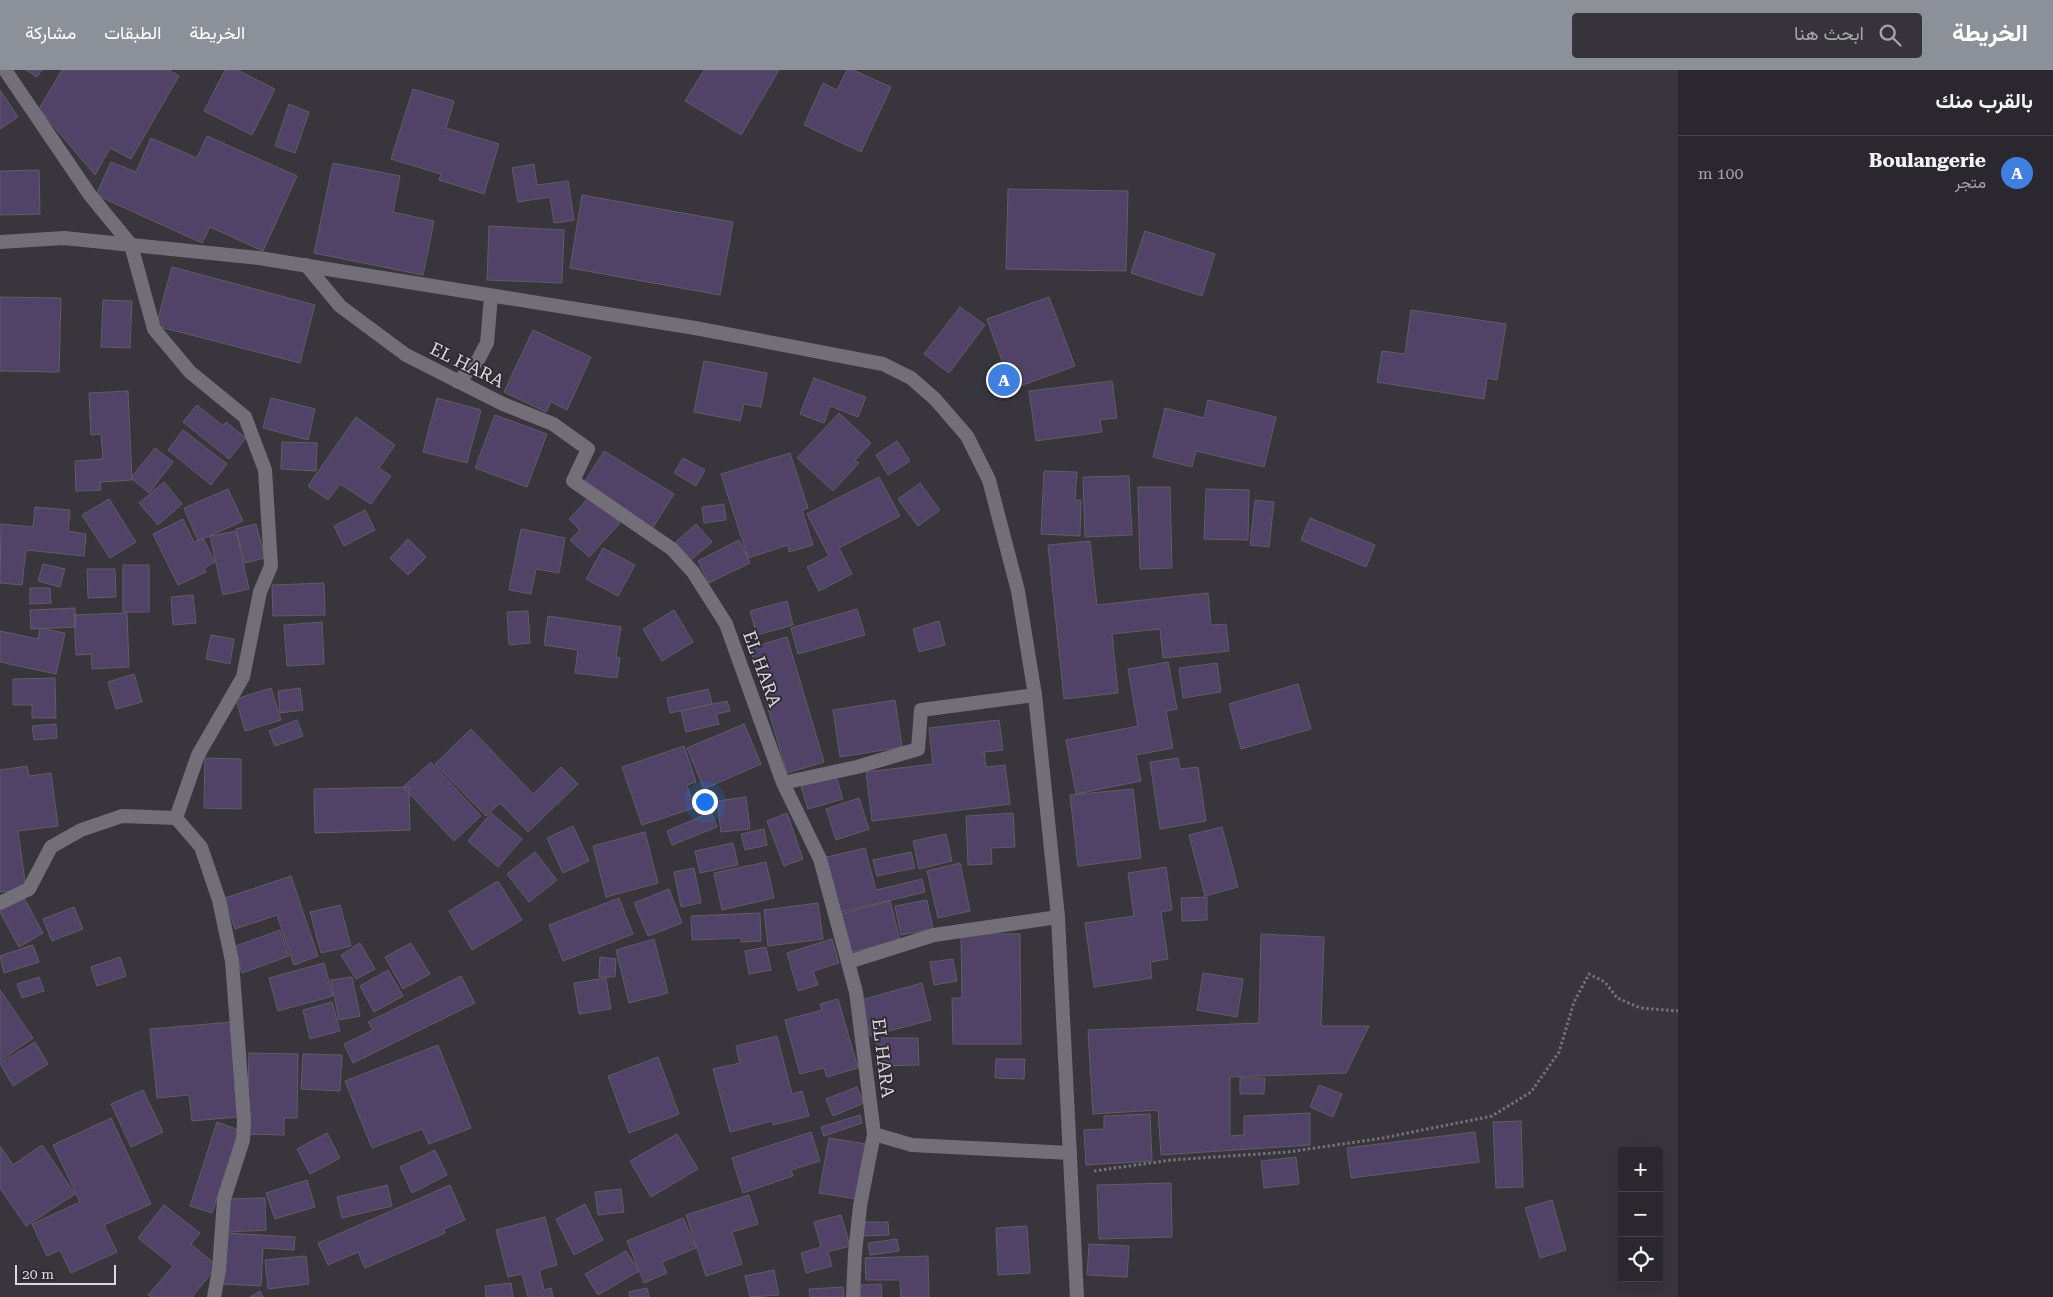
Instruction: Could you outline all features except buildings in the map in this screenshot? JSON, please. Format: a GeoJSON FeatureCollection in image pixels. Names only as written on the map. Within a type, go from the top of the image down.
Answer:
{"type":"FeatureCollection","features":[{"type":"Feature","properties":{"kind":"street"},"geometry":{"type":"LineString","coordinates":[[5,70],[90,195],[131,245],[154,329],[190,372],[245,417],[265,470],[271,566],[260,592],[243,677],[198,755],[176,818]]}},
{"type":"Feature","properties":{"kind":"street"},"geometry":{"type":"LineString","coordinates":[[0,242],[64,238],[259,258],[695,328],[883,364],[911,378],[935,399],[967,436],[989,480],[1018,591],[1035,695],[1058,917],[1077,1297]]}},
{"type":"Feature","properties":{"kind":"street","name":"EL HARA"},"geometry":{"type":"LineString","coordinates":[[306,265],[340,306],[406,355],[503,404],[553,424],[588,449],[573,481],[672,549],[693,572],[726,624],[783,783],[820,860],[856,992],[874,1134],[860,1206],[853,1297]]}},
{"type":"Feature","properties":{"kind":"street"},"geometry":{"type":"LineString","coordinates":[[458,382],[478,360],[487,343],[491,296]]}},
{"type":"Feature","properties":{"kind":"street"},"geometry":{"type":"LineString","coordinates":[[783,783],[857,767],[918,749],[921,710],[1035,695]]}},
{"type":"Feature","properties":{"kind":"street"},"geometry":{"type":"LineString","coordinates":[[0,903],[29,889],[52,846],[81,830],[122,816],[176,818],[201,846],[219,900],[232,961],[244,1120],[243,1140],[224,1199],[219,1270],[214,1297]]}},
{"type":"Feature","properties":{"kind":"street"},"geometry":{"type":"LineString","coordinates":[[848,962],[934,935],[1058,917]]}},
{"type":"Feature","properties":{"kind":"street"},"geometry":{"type":"LineString","coordinates":[[874,1134],[912,1145],[1070,1153]]}},
{"type":"Feature","properties":{"kind":"path"},"geometry":{"type":"LineString","coordinates":[[1071,1174],[1171,1160],[1288,1152],[1383,1138],[1492,1116],[1531,1092],[1559,1052],[1574,1002],[1588,974],[1605,982],[1617,998],[1640,1008],[1678,1011]]}},
{"type":"Feature","properties":{"kind":"place","name":"Boulangerie"},"geometry":{"type":"Point","coordinates":[1004,380]}}]}
